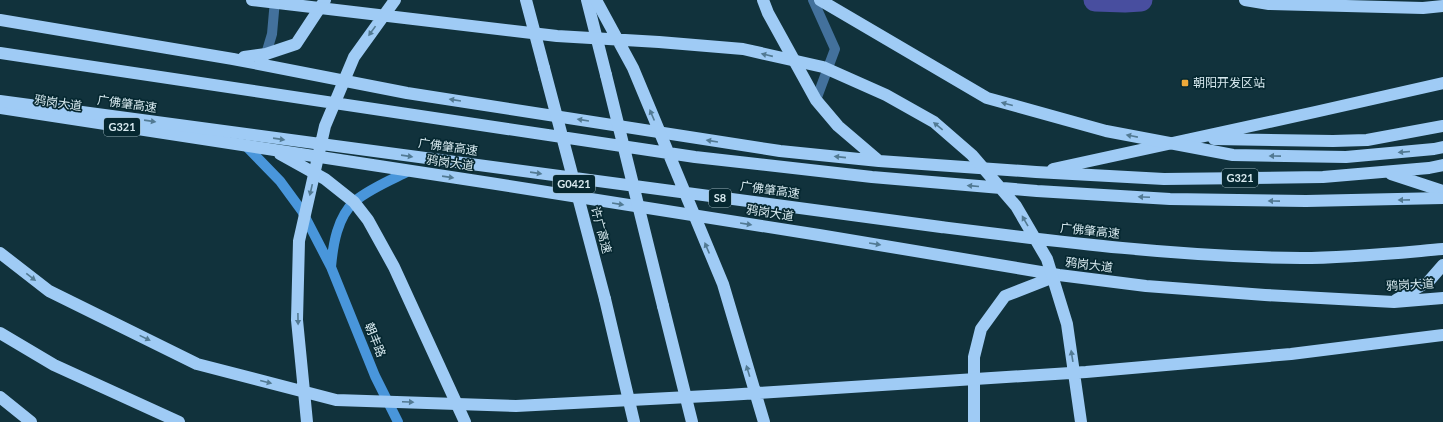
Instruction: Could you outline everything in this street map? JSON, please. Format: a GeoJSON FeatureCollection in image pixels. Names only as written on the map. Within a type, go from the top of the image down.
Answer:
{"type":"FeatureCollection","features":[{"type":"Feature","properties":{"kind":"highway"},"geometry":{"type":"LineString","coordinates":[[252,0],[557,36],[743,49],[823,68],[886,95],[934,122],[972,155],[1016,206],[1047,259],[1067,324],[1081,422]]}},
{"type":"Feature","properties":{"kind":"highway"},"geometry":{"type":"LineString","coordinates":[[233,59],[266,54],[296,44],[325,0]]}},
{"type":"Feature","properties":{"kind":"highway"},"geometry":{"type":"LineString","coordinates":[[307,422],[298,320],[299,241],[325,126],[354,57],[396,0]]}},
{"type":"Feature","properties":{"kind":"highway","name":"许广高速"},"geometry":{"type":"LineString","coordinates":[[526,0],[605,299],[634,422]]}},
{"type":"Feature","properties":{"kind":"highway"},"geometry":{"type":"LineString","coordinates":[[587,0],[692,422]]}},
{"type":"Feature","properties":{"kind":"highway"},"geometry":{"type":"LineString","coordinates":[[596,0],[633,68],[723,284],[764,422]]}},
{"type":"Feature","properties":{"kind":"highway"},"geometry":{"type":"LineString","coordinates":[[763,0],[768,13],[816,100],[838,126],[879,162]]}},
{"type":"Feature","properties":{"kind":"highway"},"geometry":{"type":"LineString","coordinates":[[820,0],[858,24],[987,98],[1106,131],[1233,155],[1346,157],[1443,147]]}},
{"type":"Feature","properties":{"kind":"highway"},"geometry":{"type":"LineString","coordinates":[[1245,0],[1269,4],[1423,8],[1443,6]]}},
{"type":"Feature","properties":{"kind":"highway"},"geometry":{"type":"LineString","coordinates":[[0,20],[233,59],[415,94],[780,151],[879,162],[1036,172],[1443,83]]}},
{"type":"Feature","properties":{"kind":"highway","name":"广佛肇高速"},"geometry":{"type":"LineString","coordinates":[[0,53],[695,157],[872,177],[1037,191],[1170,199],[1306,201],[1410,200],[1443,198]]}},
{"type":"Feature","properties":{"kind":"highway","name":"广佛肇高速"},"geometry":{"type":"LineString","coordinates":[[0,101],[941,228],[1074,244],[1179,253],[1302,258],[1371,255],[1443,249]]}},
{"type":"Feature","properties":{"kind":"highway","name":"鸦岗大道"},"geometry":{"type":"LineString","coordinates":[[0,108],[819,235],[1059,275],[1146,286],[1204,291],[1394,302],[1443,298]]}},
{"type":"Feature","properties":{"kind":"highway"},"geometry":{"type":"LineString","coordinates":[[1191,139],[1367,140],[1443,126]]}},
{"type":"Feature","properties":{"kind":"highway"},"geometry":{"type":"LineString","coordinates":[[272,150],[325,179],[354,202],[368,220],[394,267],[465,422]]}},
{"type":"Feature","properties":{"kind":"highway","name":"G321"},"geometry":{"type":"LineString","coordinates":[[1036,172],[1164,178],[1323,177],[1428,168],[1443,165]]}},
{"type":"Feature","properties":{"kind":"highway"},"geometry":{"type":"LineString","coordinates":[[1384,172],[1443,190]]}},
{"type":"Feature","properties":{"kind":"highway"},"geometry":{"type":"LineString","coordinates":[[0,253],[49,291],[197,364],[336,400],[516,406],[727,396],[1086,372],[1291,354],[1443,335]]}},
{"type":"Feature","properties":{"kind":"highway"},"geometry":{"type":"LineString","coordinates":[[1394,302],[1429,281],[1443,265]]}},
{"type":"Feature","properties":{"kind":"highway"},"geometry":{"type":"LineString","coordinates":[[974,422],[974,357],[980,329],[1005,296],[1059,275]]}},
{"type":"Feature","properties":{"kind":"highway"},"geometry":{"type":"LineString","coordinates":[[0,333],[54,365],[179,422]]}},
{"type":"Feature","properties":{"kind":"highway"},"geometry":{"type":"LineString","coordinates":[[0,397],[31,422]]}},
{"type":"Feature","properties":{"kind":"street"},"geometry":{"type":"LineString","coordinates":[[266,54],[272,34],[275,0]]}},
{"type":"Feature","properties":{"kind":"street"},"geometry":{"type":"LineString","coordinates":[[814,0],[835,49],[816,100]]}},
{"type":"Feature","properties":{"kind":"street","name":"朝丰路"},"geometry":{"type":"LineString","coordinates":[[245,145],[280,181],[302,211],[331,267],[375,376],[398,422]]}},
{"type":"Feature","properties":{"kind":"street"},"geometry":{"type":"LineString","coordinates":[[331,267],[333,244],[340,224],[354,202],[376,187],[410,171]]}},
{"type":"Feature","properties":{"kind":"waterway"},"geometry":{"type":"LineString","coordinates":[[1095,0],[1141,0]]}},
{"type":"Feature","properties":{"kind":"place","name":"朝阳开发区站"},"geometry":{"type":"Point","coordinates":[1185,83]}}]}
